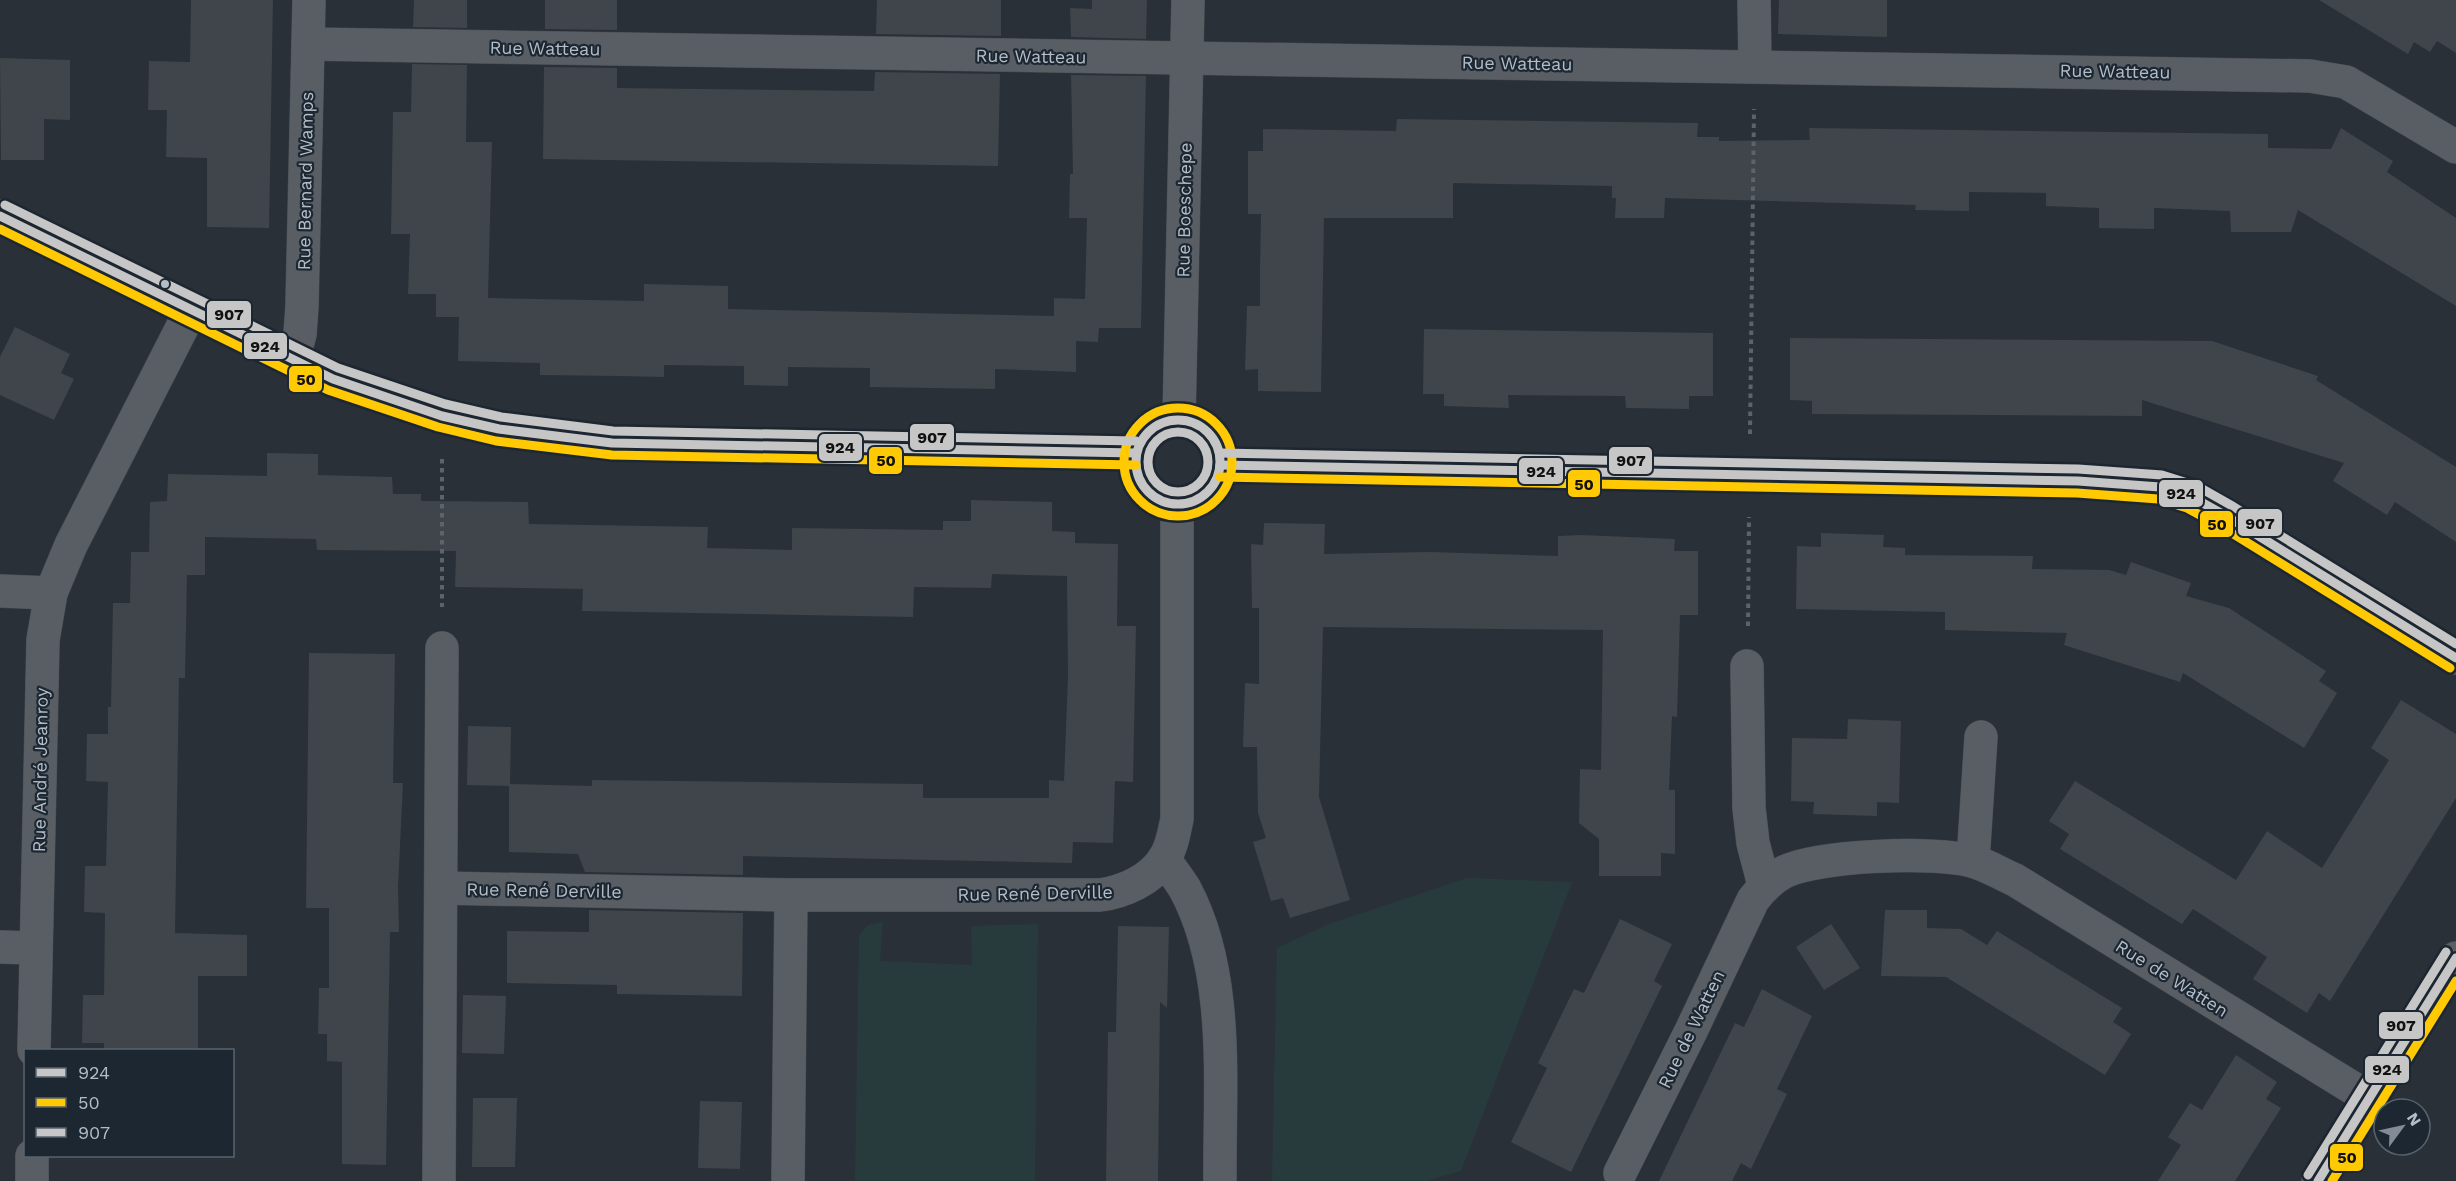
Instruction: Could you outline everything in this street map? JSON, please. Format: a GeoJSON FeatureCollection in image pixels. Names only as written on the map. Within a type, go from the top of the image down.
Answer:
{"type":"FeatureCollection","features":[{"type":"Feature","properties":{"kind":"street","name":"Rue Bernard Wamps"},"geometry":{"type":"LineString","coordinates":[[293,361],[300,334],[302,306],[309,0]]}},
{"type":"Feature","properties":{"kind":"street","name":"Rue Boeschepe"},"geometry":{"type":"LineString","coordinates":[[1179,420],[1188,0]]}},
{"type":"Feature","properties":{"kind":"street"},"geometry":{"type":"LineString","coordinates":[[1754,0],[1755,66]]}},
{"type":"Feature","properties":{"kind":"street","name":"Rue Watteau"},"geometry":{"type":"LineString","coordinates":[[308,44],[2310,76],[2346,82],[2456,147]]}},
{"type":"Feature","properties":{"kind":"street"},"geometry":{"type":"LineString","coordinates":[[0,216],[333,379],[442,416],[498,429],[612,443],[1136,453]]}},
{"type":"Feature","properties":{"kind":"street","name":"Rue André Jeanroy"},"geometry":{"type":"LineString","coordinates":[[34,1049],[43,640],[51,593],[71,545],[191,310]]}},
{"type":"Feature","properties":{"kind":"street"},"geometry":{"type":"LineString","coordinates":[[1179,420],[1190,422],[1208,433],[1216,444],[1220,465],[1217,479],[1204,496],[1191,503],[1177,505],[1157,500],[1146,491],[1136,473],[1136,453],[1150,430],[1162,423],[1179,420]]}},
{"type":"Feature","properties":{"kind":"street"},"geometry":{"type":"LineString","coordinates":[[1220,465],[2088,481],[2160,487],[2192,497],[2210,507],[2456,658]]}},
{"type":"Feature","properties":{"kind":"street"},"geometry":{"type":"LineString","coordinates":[[1177,505],[1176,819],[1164,859],[1185,889],[1207,947],[1214,981],[1219,1014],[1220,1181]]}},
{"type":"Feature","properties":{"kind":"street"},"geometry":{"type":"LineString","coordinates":[[0,591],[51,593]]}},
{"type":"Feature","properties":{"kind":"street","name":"Rue René Derville"},"geometry":{"type":"LineString","coordinates":[[439,1181],[442,648]]}},
{"type":"Feature","properties":{"kind":"street"},"geometry":{"type":"LineString","coordinates":[[1747,666],[1749,808],[1764,885]]}},
{"type":"Feature","properties":{"kind":"street"},"geometry":{"type":"LineString","coordinates":[[1973,861],[1981,736]]}},
{"type":"Feature","properties":{"kind":"street","name":"Rue de Watten"},"geometry":{"type":"LineString","coordinates":[[1620,1173],[1691,1031],[1740,923],[1764,885],[1784,872],[1811,864],[1848,859],[1910,857],[1973,861],[2015,880],[2369,1098]]}},
{"type":"Feature","properties":{"kind":"street","name":"Rue René Derville"},"geometry":{"type":"LineString","coordinates":[[441,888],[791,895],[1100,895],[1117,893],[1133,885],[1151,873],[1164,859]]}},
{"type":"Feature","properties":{"kind":"street"},"geometry":{"type":"LineString","coordinates":[[788,1181],[791,895]]}},
{"type":"Feature","properties":{"kind":"street"},"geometry":{"type":"LineString","coordinates":[[0,947],[35,948]]}},
{"type":"Feature","properties":{"kind":"street"},"geometry":{"type":"LineString","coordinates":[[2318,1181],[2456,958]]}},
{"type":"Feature","properties":{"kind":"street"},"geometry":{"type":"LineString","coordinates":[[32,1157],[32,1181]]}},
{"type":"Feature","properties":{"kind":"path"},"geometry":{"type":"LineString","coordinates":[[1747,666],[1755,66]]}},
{"type":"Feature","properties":{"kind":"path"},"geometry":{"type":"LineString","coordinates":[[442,416],[442,648]]}},
{"type":"Feature","properties":{"kind":"green space"},"geometry":{"type":"Polygon","coordinates":[[[1467,878],[1572,882],[1461,1171],[1426,1181],[1272,1181],[1277,948],[1329,924],[1467,878]]]}},
{"type":"Feature","properties":{"kind":"green space"},"geometry":{"type":"Polygon","coordinates":[[[883,922],[880,961],[972,965],[971,926],[1038,924],[1035,1181],[855,1181],[859,936],[868,925],[883,922]]]}},
{"type":"Feature","properties":{"kind":"building"},"geometry":{"type":"Polygon","coordinates":[[[191,0],[273,0],[269,228],[207,227],[207,158],[166,157],[167,110],[148,110],[149,61],[190,62],[191,0]]]}},
{"type":"Feature","properties":{"kind":"building"},"geometry":{"type":"Polygon","coordinates":[[[414,0],[467,0],[467,28],[413,27],[414,0]]]}},
{"type":"Feature","properties":{"kind":"building"},"geometry":{"type":"Polygon","coordinates":[[[545,0],[617,0],[617,30],[545,29],[545,0]]]}},
{"type":"Feature","properties":{"kind":"building"},"geometry":{"type":"Polygon","coordinates":[[[877,0],[1001,0],[1001,36],[876,34],[877,0]]]}},
{"type":"Feature","properties":{"kind":"building"},"geometry":{"type":"Polygon","coordinates":[[[1092,0],[1147,0],[1146,39],[1071,37],[1070,8],[1092,9],[1092,0]]]}},
{"type":"Feature","properties":{"kind":"building"},"geometry":{"type":"Polygon","coordinates":[[[1779,0],[1887,0],[1887,37],[1778,34],[1779,0]]]}},
{"type":"Feature","properties":{"kind":"building"},"geometry":{"type":"Polygon","coordinates":[[[2319,0],[2456,0],[2456,53],[2437,41],[2430,52],[2414,42],[2408,54],[2319,0]]]}},
{"type":"Feature","properties":{"kind":"building"},"geometry":{"type":"Polygon","coordinates":[[[0,58],[70,60],[70,120],[44,119],[44,160],[1,160],[0,58]]]}},
{"type":"Feature","properties":{"kind":"building"},"geometry":{"type":"Polygon","coordinates":[[[412,64],[467,65],[466,142],[492,142],[488,298],[644,301],[644,284],[728,286],[728,309],[1054,316],[1054,298],[1085,299],[1087,218],[1069,218],[1070,174],[1073,174],[1071,75],[1146,76],[1141,328],[1099,328],[1098,342],[1076,341],[1076,372],[995,369],[995,389],[870,387],[870,368],[788,367],[788,386],[744,385],[744,366],[664,365],[664,377],[540,375],[540,363],[458,361],[459,317],[436,317],[436,294],[408,294],[410,234],[391,234],[393,112],[411,112],[412,64]]]}},
{"type":"Feature","properties":{"kind":"building"},"geometry":{"type":"Polygon","coordinates":[[[544,67],[617,68],[617,88],[874,91],[875,72],[1000,74],[998,166],[543,159],[544,67]]]}},
{"type":"Feature","properties":{"kind":"building"},"geometry":{"type":"Polygon","coordinates":[[[1397,119],[1698,123],[1697,137],[1719,137],[1719,141],[1810,140],[1809,128],[2268,134],[2268,148],[2331,149],[2341,128],[2393,161],[2387,172],[2456,218],[2456,306],[2298,210],[2291,232],[2231,232],[2230,211],[2154,208],[2154,229],[2099,228],[2099,208],[2046,206],[2046,193],[1969,192],[1969,211],[1915,210],[1916,205],[1665,198],[1664,218],[1615,218],[1616,198],[1612,198],[1612,186],[1453,183],[1453,218],[1324,218],[1321,392],[1258,391],[1258,369],[1245,370],[1247,306],[1260,306],[1261,214],[1248,214],[1248,151],[1263,151],[1263,129],[1396,131],[1397,119]]]}},
{"type":"Feature","properties":{"kind":"building"},"geometry":{"type":"Polygon","coordinates":[[[15,327],[70,354],[61,373],[74,379],[54,420],[0,395],[0,357],[15,327]]]}},
{"type":"Feature","properties":{"kind":"building"},"geometry":{"type":"Polygon","coordinates":[[[1424,329],[1713,333],[1713,396],[1689,396],[1689,409],[1626,408],[1625,396],[1508,395],[1509,408],[1444,406],[1444,394],[1423,394],[1424,329]]]}},
{"type":"Feature","properties":{"kind":"building"},"geometry":{"type":"Polygon","coordinates":[[[1790,338],[2212,341],[2318,376],[2316,380],[2456,467],[2456,542],[2395,502],[2387,515],[2333,481],[2344,463],[2142,400],[2142,416],[1812,414],[1812,401],[1790,400],[1790,338]]]}},
{"type":"Feature","properties":{"kind":"building"},"geometry":{"type":"Polygon","coordinates":[[[267,453],[318,454],[318,475],[392,477],[393,494],[421,494],[421,501],[528,502],[529,524],[708,527],[707,548],[792,550],[792,528],[943,530],[943,521],[971,521],[971,500],[1052,502],[1052,531],[1075,532],[1075,543],[1118,544],[1117,626],[1136,626],[1133,782],[1115,781],[1113,843],[1073,842],[1072,863],[743,856],[743,875],[585,872],[578,854],[509,852],[509,786],[467,785],[468,726],[511,727],[510,784],[592,786],[592,780],[923,784],[923,798],[1049,798],[1049,780],[1064,781],[1068,675],[1067,576],[992,574],[991,588],[914,587],[913,617],[582,611],[583,589],[455,587],[456,551],[317,550],[316,539],[205,537],[205,575],[187,575],[185,678],[179,678],[175,933],[247,935],[247,976],[198,976],[198,1049],[104,1049],[104,1043],[82,1043],[83,995],[104,995],[105,913],[84,912],[85,866],[106,866],[108,782],[86,781],[87,734],[108,734],[108,707],[111,707],[113,603],[130,603],[131,552],[149,552],[150,502],[167,501],[168,474],[267,476],[267,453]]]}},
{"type":"Feature","properties":{"kind":"building"},"geometry":{"type":"Polygon","coordinates":[[[1264,523],[1325,524],[1324,554],[1430,552],[1558,556],[1558,536],[1581,535],[1675,539],[1674,551],[1698,551],[1698,615],[1680,615],[1677,717],[1672,716],[1669,790],[1675,790],[1675,854],[1661,853],[1661,876],[1599,876],[1599,839],[1579,823],[1580,769],[1601,770],[1603,630],[1323,627],[1319,797],[1350,900],[1290,918],[1283,898],[1271,901],[1253,842],[1266,838],[1258,813],[1257,747],[1243,747],[1245,683],[1259,684],[1259,608],[1252,608],[1251,544],[1263,545],[1264,523]]]}},
{"type":"Feature","properties":{"kind":"building"},"geometry":{"type":"Polygon","coordinates":[[[1821,533],[1884,535],[1883,547],[1905,548],[1905,555],[2033,556],[2032,569],[2109,570],[2126,575],[2131,562],[2191,583],[2186,596],[2229,608],[2326,671],[2319,681],[2337,693],[2304,748],[2183,673],[2180,682],[2064,645],[2067,633],[1945,630],[1945,612],[1796,609],[1797,546],[1821,547],[1821,533]]]}},
{"type":"Feature","properties":{"kind":"building"},"geometry":{"type":"Polygon","coordinates":[[[309,653],[395,654],[393,783],[403,783],[398,887],[399,932],[390,932],[386,1165],[342,1164],[342,1062],[327,1061],[327,1034],[318,1034],[319,988],[329,988],[329,908],[306,908],[309,653]]]}},
{"type":"Feature","properties":{"kind":"building"},"geometry":{"type":"Polygon","coordinates":[[[2401,700],[2456,734],[2456,798],[2330,1001],[2319,993],[2307,1013],[2253,979],[2267,957],[2193,909],[2182,924],[2060,849],[2069,834],[2049,821],[2075,781],[2236,880],[2267,831],[2322,868],[2389,760],[2371,748],[2401,700]]]}},
{"type":"Feature","properties":{"kind":"building"},"geometry":{"type":"Polygon","coordinates":[[[1848,719],[1901,721],[1899,803],[1877,802],[1877,816],[1813,814],[1814,802],[1791,801],[1792,738],[1847,739],[1848,719]]]}},
{"type":"Feature","properties":{"kind":"building"},"geometry":{"type":"Polygon","coordinates":[[[589,910],[743,913],[742,996],[617,994],[617,985],[507,983],[507,931],[589,932],[589,910]]]}},
{"type":"Feature","properties":{"kind":"building"},"geometry":{"type":"Polygon","coordinates":[[[1885,910],[1927,910],[1927,928],[1961,929],[1987,945],[1997,931],[2122,1008],[2113,1022],[2131,1034],[2105,1075],[1946,977],[1881,976],[1885,910]]]}},
{"type":"Feature","properties":{"kind":"building"},"geometry":{"type":"Polygon","coordinates":[[[1620,919],[1672,944],[1654,981],[1662,986],[1571,1172],[1511,1142],[1547,1068],[1538,1063],[1574,989],[1584,993],[1620,919]]]}},
{"type":"Feature","properties":{"kind":"building"},"geometry":{"type":"Polygon","coordinates":[[[1831,924],[1860,968],[1824,990],[1796,947],[1831,924]]]}},
{"type":"Feature","properties":{"kind":"building"},"geometry":{"type":"Polygon","coordinates":[[[1118,926],[1169,927],[1167,1008],[1160,1002],[1158,1181],[1106,1181],[1108,1032],[1116,1032],[1118,926]]]}},
{"type":"Feature","properties":{"kind":"building"},"geometry":{"type":"Polygon","coordinates":[[[1762,989],[1812,1016],[1777,1089],[1787,1094],[1751,1169],[1741,1163],[1732,1181],[1659,1181],[1735,1023],[1744,1027],[1762,989]]]}},
{"type":"Feature","properties":{"kind":"building"},"geometry":{"type":"Polygon","coordinates":[[[463,995],[506,996],[504,1054],[462,1053],[463,995]]]}},
{"type":"Feature","properties":{"kind":"building"},"geometry":{"type":"Polygon","coordinates":[[[2236,1055],[2277,1082],[2266,1099],[2281,1108],[2235,1181],[2158,1181],[2181,1145],[2168,1137],[2190,1103],[2202,1110],[2236,1055]]]}},
{"type":"Feature","properties":{"kind":"building"},"geometry":{"type":"Polygon","coordinates":[[[473,1098],[517,1098],[515,1167],[472,1167],[473,1098]]]}},
{"type":"Feature","properties":{"kind":"building"},"geometry":{"type":"Polygon","coordinates":[[[700,1101],[742,1102],[740,1169],[698,1168],[700,1101]]]}},
{"type":"Feature","properties":{"kind":"transit line","name":"907"},"geometry":{"type":"LineString","coordinates":[[5,205],[338,368],[445,404],[501,417],[613,431],[1136,441]]}},
{"type":"Feature","properties":{"kind":"transit line","name":"924"},"geometry":{"type":"LineString","coordinates":[[0,216],[333,379],[442,416],[499,429],[612,443],[1136,453]]}},
{"type":"Feature","properties":{"kind":"transit line","name":"50"},"geometry":{"type":"LineString","coordinates":[[0,229],[328,390],[438,427],[496,441],[612,455],[1136,465]]}},
{"type":"Feature","properties":{"kind":"transit line","name":"50"},"geometry":{"type":"LineString","coordinates":[[1178,408],[1199,412],[1216,424],[1228,441],[1232,462],[1228,483],[1216,500],[1199,512],[1178,516],[1157,512],[1140,500],[1128,483],[1124,462],[1128,441],[1140,424],[1157,412],[1178,408]]}},
{"type":"Feature","properties":{"kind":"transit line","name":"924"},"geometry":{"type":"LineString","coordinates":[[1170,420],[1186,420],[1202,427],[1213,438],[1220,454],[1220,462],[1217,478],[1208,492],[1186,504],[1170,504],[1154,497],[1143,486],[1136,470],[1136,454],[1143,438],[1154,427],[1170,420]]}},
{"type":"Feature","properties":{"kind":"transit line","name":"907"},"geometry":{"type":"LineString","coordinates":[[1172,432],[1184,432],[1195,437],[1203,445],[1208,462],[1206,474],[1195,487],[1184,492],[1172,492],[1161,487],[1153,479],[1148,468],[1148,456],[1153,445],[1161,437],[1172,432]]}},
{"type":"Feature","properties":{"kind":"transit line","name":"907"},"geometry":{"type":"LineString","coordinates":[[1220,453],[2078,469],[2162,475],[2197,486],[2234,507],[2456,644]]}},
{"type":"Feature","properties":{"kind":"transit line","name":"924"},"geometry":{"type":"LineString","coordinates":[[1220,465],[2078,481],[2160,487],[2192,497],[2228,517],[2456,658]]}},
{"type":"Feature","properties":{"kind":"transit line","name":"50"},"geometry":{"type":"LineString","coordinates":[[1220,477],[2077,493],[2158,499],[2187,508],[2222,527],[2450,668]]}},
{"type":"Feature","properties":{"kind":"transit line","name":"907"},"geometry":{"type":"LineString","coordinates":[[2308,1175],[2446,952]]}},
{"type":"Feature","properties":{"kind":"transit line","name":"924"},"geometry":{"type":"LineString","coordinates":[[2318,1181],[2456,958]]}},
{"type":"Feature","properties":{"kind":"transit line","name":"50"},"geometry":{"type":"LineString","coordinates":[[2332,1181],[2456,981]]}}]}
